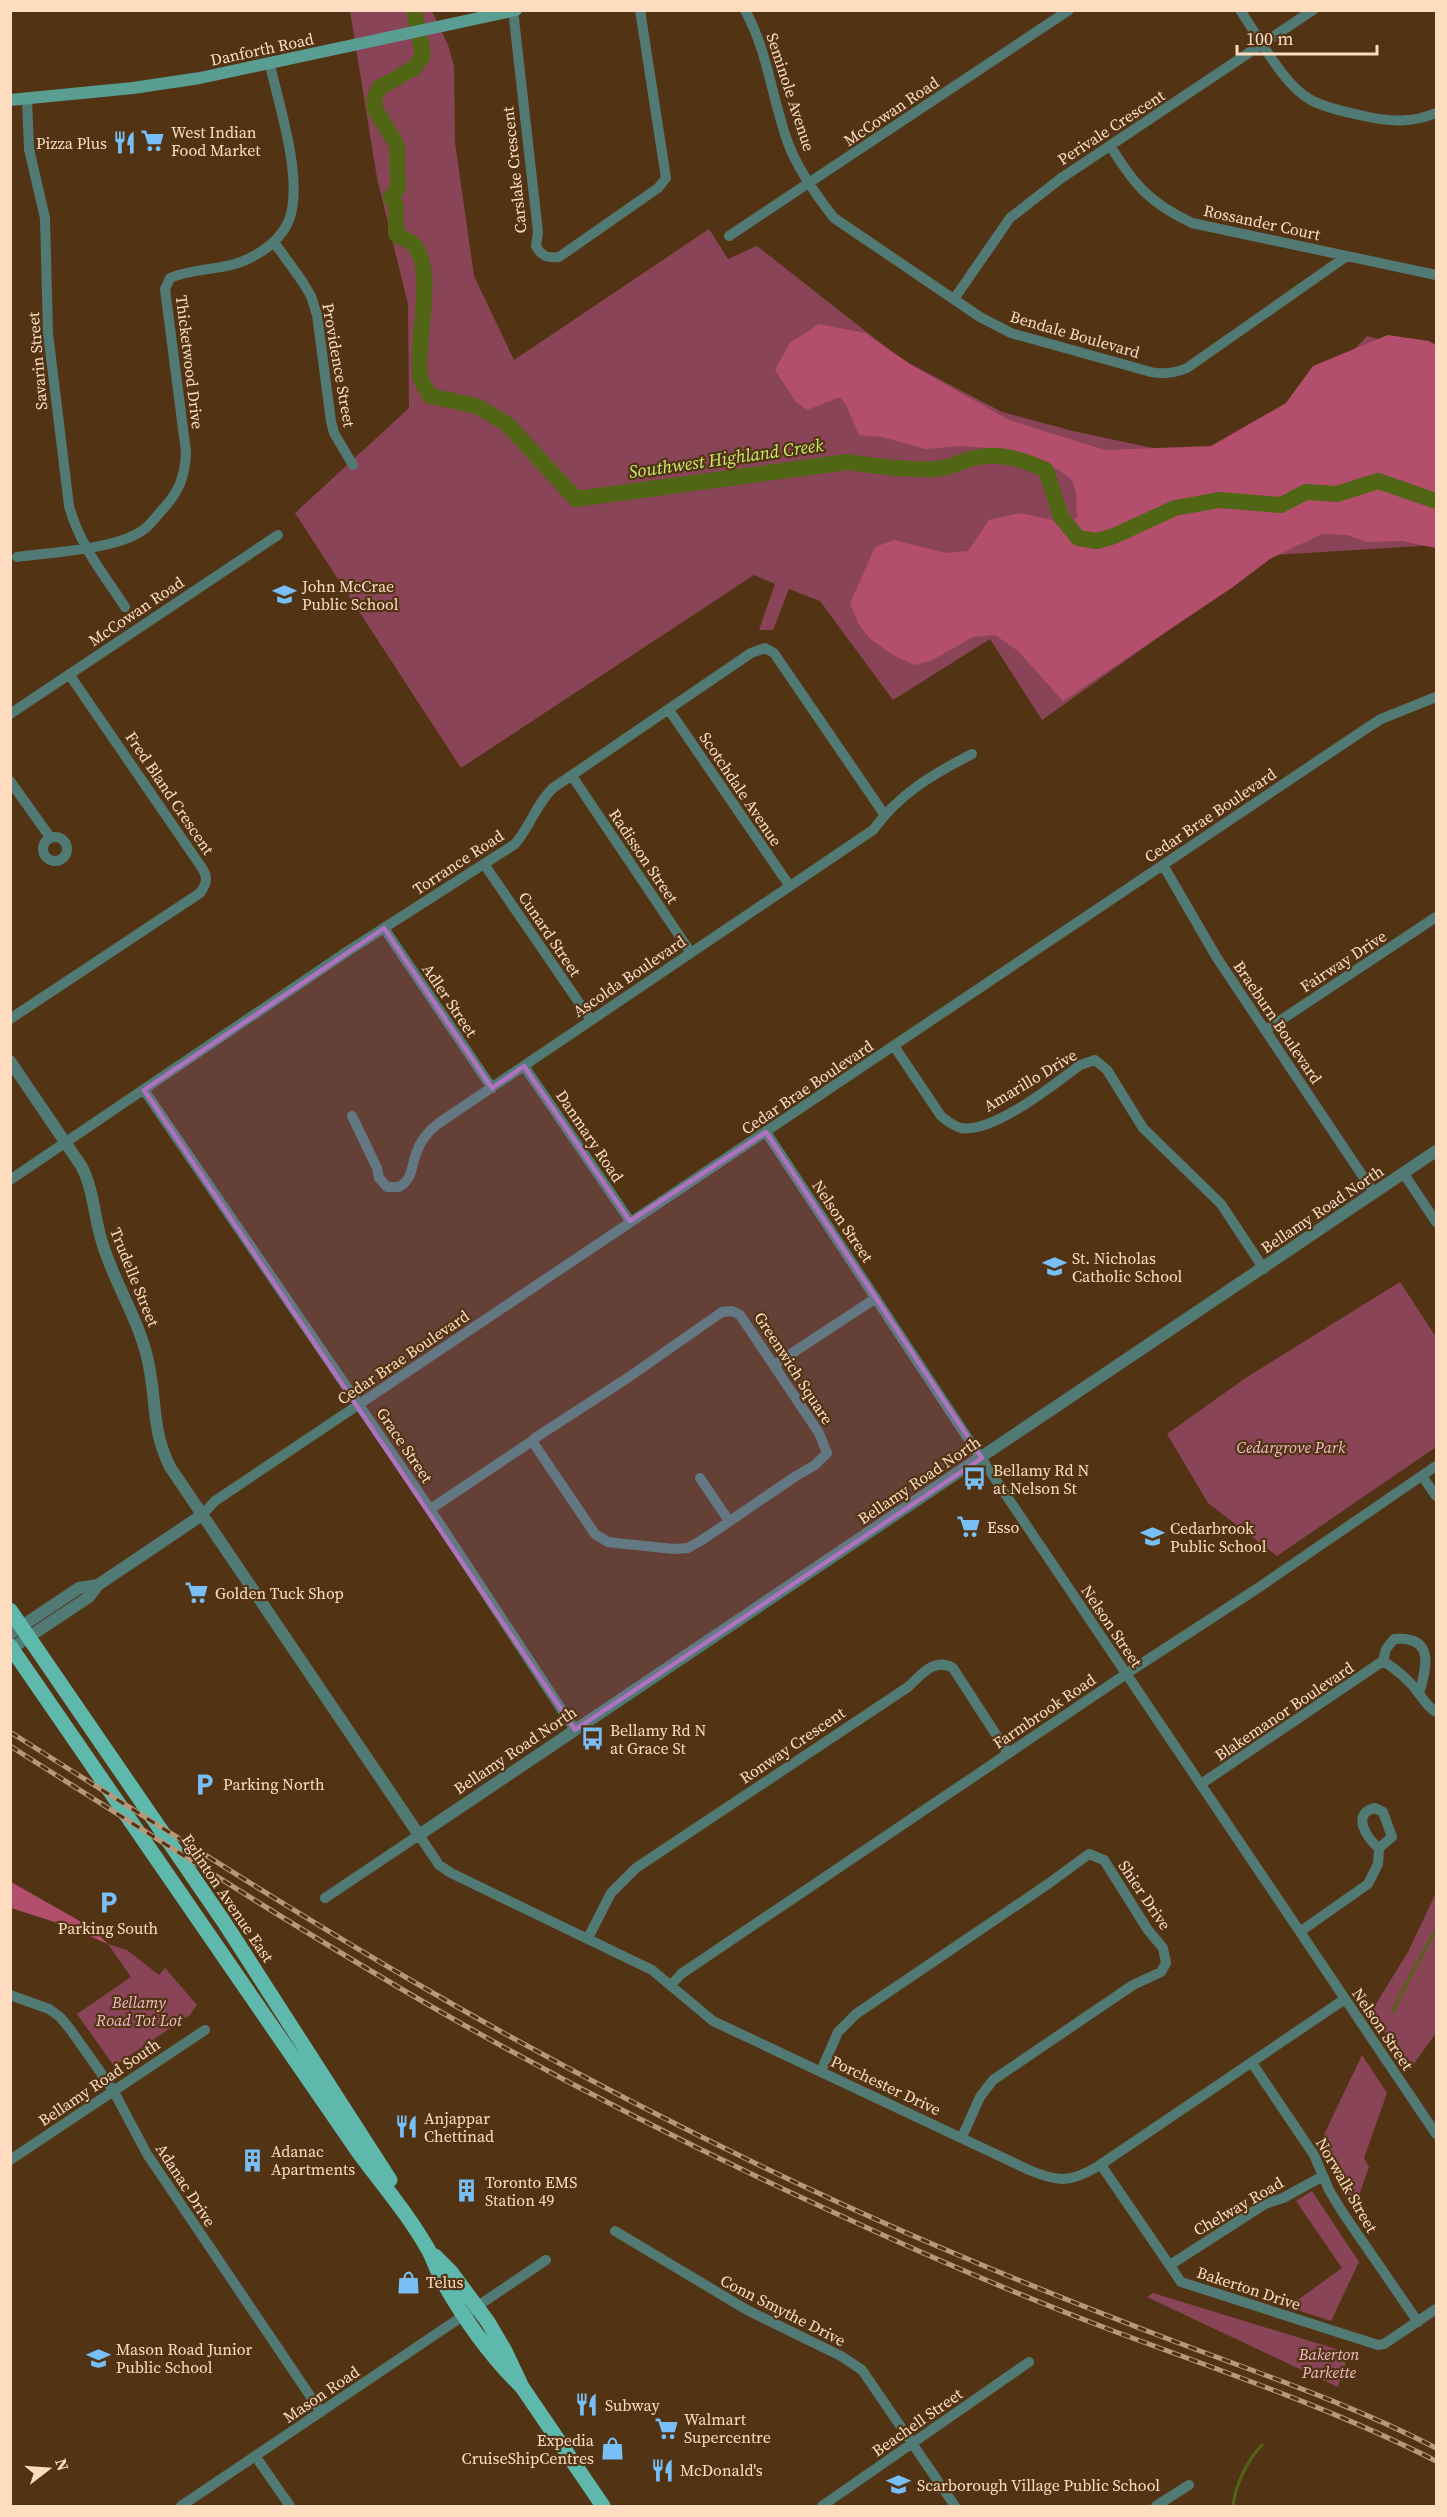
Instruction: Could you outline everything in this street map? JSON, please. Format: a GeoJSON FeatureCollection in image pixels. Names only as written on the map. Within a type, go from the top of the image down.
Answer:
{"type":"FeatureCollection","features":[{"type":"Feature","properties":{"kind":"main road","name":"Danforth Road"},"geometry":{"type":"LineString","coordinates":[[10,100],[175,83],[270,65],[429,27],[514,11]]}},
{"type":"Feature","properties":{"kind":"main road","name":"Eglinton Avenue East"},"geometry":{"type":"LineString","coordinates":[[10,1610],[17,1638],[224,1922],[392,2182],[404,2213],[430,2253],[441,2278],[465,2316],[497,2362],[522,2387]]}},
{"type":"Feature","properties":{"kind":"main road","name":"Eglinton Avenue East"},"geometry":{"type":"LineString","coordinates":[[430,2253],[452,2272],[478,2307],[505,2351],[522,2387],[603,2506]]}},
{"type":"Feature","properties":{"kind":"street","name":"Carslake Crescent"},"geometry":{"type":"LineString","coordinates":[[514,11],[538,232],[536,246],[541,254],[548,258],[559,257],[658,188],[666,178],[640,10]]}},
{"type":"Feature","properties":{"kind":"street","name":"Seminole Avenue"},"geometry":{"type":"LineString","coordinates":[[745,10],[760,43],[788,141],[810,183]]}},
{"type":"Feature","properties":{"kind":"street","name":"McCowan Road"},"geometry":{"type":"LineString","coordinates":[[729,236],[1069,10]]}},
{"type":"Feature","properties":{"kind":"street"},"geometry":{"type":"LineString","coordinates":[[1240,10],[1290,83],[1311,100],[1335,110],[1391,121],[1412,121],[1437,112]]}},
{"type":"Feature","properties":{"kind":"street","name":"Perivale Crescent"},"geometry":{"type":"LineString","coordinates":[[954,299],[1010,218],[1060,179],[1313,10]]}},
{"type":"Feature","properties":{"kind":"street","name":"Thicketwood Drive"},"geometry":{"type":"LineString","coordinates":[[17,557],[101,547],[146,528],[171,500],[182,483],[186,453],[165,289],[170,278],[181,273],[201,271],[249,259],[274,242],[289,220],[294,188],[292,168],[270,65]]}},
{"type":"Feature","properties":{"kind":"street","name":"Savarin Street"},"geometry":{"type":"LineString","coordinates":[[27,99],[29,149],[45,218],[48,333],[65,482],[75,528],[85,548],[125,607]]}},
{"type":"Feature","properties":{"kind":"street","name":"Rossander Court"},"geometry":{"type":"LineString","coordinates":[[1111,147],[1136,185],[1151,199],[1192,223],[1437,275]]}},
{"type":"Feature","properties":{"kind":"street","name":"Bendale Boulevard"},"geometry":{"type":"LineString","coordinates":[[810,183],[834,218],[980,317],[1011,333],[1151,372],[1167,374],[1187,368],[1347,256]]}},
{"type":"Feature","properties":{"kind":"street","name":"Providence Street"},"geometry":{"type":"LineString","coordinates":[[274,242],[311,296],[317,315],[331,421],[334,433],[353,465]]}},
{"type":"Feature","properties":{"kind":"street","name":"McCowan Road"},"geometry":{"type":"LineString","coordinates":[[10,714],[278,535]]}},
{"type":"Feature","properties":{"kind":"street","name":"Torrance Road"},"geometry":{"type":"LineString","coordinates":[[10,1180],[384,928],[515,844],[544,796],[751,652],[765,648],[774,653],[884,814]]}},
{"type":"Feature","properties":{"kind":"street","name":"Fred Bland Crescent"},"geometry":{"type":"LineString","coordinates":[[10,1018],[200,893],[207,884],[206,874],[69,674]]}},
{"type":"Feature","properties":{"kind":"street","name":"Cedar Brae Boulevard"},"geometry":{"type":"LineString","coordinates":[[202,1515],[215,1501],[1381,719],[1437,697]]}},
{"type":"Feature","properties":{"kind":"street","name":"Scotchdale Avenue"},"geometry":{"type":"LineString","coordinates":[[669,710],[789,885]]}},
{"type":"Feature","properties":{"kind":"street","name":"Ascolda Boulevard"},"geometry":{"type":"LineString","coordinates":[[352,1116],[377,1168],[380,1180],[387,1187],[399,1187],[408,1180],[416,1153],[428,1133],[439,1123],[873,830],[884,814],[916,785],[972,754]]}},
{"type":"Feature","properties":{"kind":"street","name":"Radisson Street"},"geometry":{"type":"LineString","coordinates":[[572,776],[691,953]]}},
{"type":"Feature","properties":{"kind":"street"},"geometry":{"type":"LineString","coordinates":[[10,781],[50,837]]}},
{"type":"Feature","properties":{"kind":"street","name":"Cunard Street"},"geometry":{"type":"LineString","coordinates":[[484,864],[591,1020]]}},
{"type":"Feature","properties":{"kind":"street","name":"Braeburn Boulevard"},"geometry":{"type":"LineString","coordinates":[[1162,865],[1217,958],[1374,1193]]}},
{"type":"Feature","properties":{"kind":"street","name":"Fairway Drive"},"geometry":{"type":"LineString","coordinates":[[1266,1030],[1437,916]]}},
{"type":"Feature","properties":{"kind":"street","name":"Adler Street"},"geometry":{"type":"LineString","coordinates":[[384,928],[492,1088]]}},
{"type":"Feature","properties":{"kind":"street","name":"Amarillo Drive"},"geometry":{"type":"LineString","coordinates":[[894,1046],[941,1116],[951,1125],[962,1128],[975,1128],[998,1121],[1080,1065],[1095,1060],[1107,1070],[1143,1128],[1221,1204],[1264,1269]]}},
{"type":"Feature","properties":{"kind":"street","name":"Trudelle Street"},"geometry":{"type":"LineString","coordinates":[[10,1061],[88,1180],[102,1243],[141,1333],[148,1362],[160,1447],[170,1467],[202,1515]]}},
{"type":"Feature","properties":{"kind":"street","name":"Danmary Road"},"geometry":{"type":"LineString","coordinates":[[524,1066],[630,1221]]}},
{"type":"Feature","properties":{"kind":"street","name":"Grace Street"},"geometry":{"type":"LineString","coordinates":[[144,1090],[430,1509],[575,1730]]}},
{"type":"Feature","properties":{"kind":"street","name":"Nelson Street"},"geometry":{"type":"LineString","coordinates":[[766,1132],[1126,1674],[1437,2134]]}},
{"type":"Feature","properties":{"kind":"street","name":"Bellamy Road North"},"geometry":{"type":"LineString","coordinates":[[325,1898],[1437,1151]]}},
{"type":"Feature","properties":{"kind":"street"},"geometry":{"type":"LineString","coordinates":[[1404,1174],[1437,1222]]}},
{"type":"Feature","properties":{"kind":"street"},"geometry":{"type":"LineString","coordinates":[[774,1365],[876,1298]]}},
{"type":"Feature","properties":{"kind":"street","name":"Greenwich Square"},"geometry":{"type":"LineString","coordinates":[[430,1509],[532,1441],[630,1377],[722,1312],[732,1311],[740,1314],[819,1433],[827,1453],[815,1465],[688,1548],[608,1542],[595,1534],[532,1441]]}},
{"type":"Feature","properties":{"kind":"street","name":"Farmbrook Road"},"geometry":{"type":"LineString","coordinates":[[672,1984],[681,1974],[1437,1466]]}},
{"type":"Feature","properties":{"kind":"street"},"geometry":{"type":"LineString","coordinates":[[1422,1476],[1437,1496]]}},
{"type":"Feature","properties":{"kind":"street"},"geometry":{"type":"LineString","coordinates":[[700,1478],[729,1521]]}},
{"type":"Feature","properties":{"kind":"street"},"geometry":{"type":"LineString","coordinates":[[17,1638],[89,1597],[98,1585],[202,1515],[419,1835]]}},
{"type":"Feature","properties":{"kind":"street","name":"Blakemanor Boulevard"},"geometry":{"type":"LineString","coordinates":[[1201,1784],[1383,1661],[1386,1649],[1394,1639],[1408,1638],[1418,1642],[1426,1653],[1426,1671],[1419,1694]]}},
{"type":"Feature","properties":{"kind":"street"},"geometry":{"type":"LineString","coordinates":[[1383,1661],[1394,1668],[1419,1694],[1426,1706],[1437,1712]]}},
{"type":"Feature","properties":{"kind":"street","name":"Ronway Crescent"},"geometry":{"type":"LineString","coordinates":[[588,1938],[611,1893],[636,1868],[908,1687],[934,1665],[946,1664],[953,1668],[1008,1753]]}},
{"type":"Feature","properties":{"kind":"street","name":"Porchester Drive"},"geometry":{"type":"LineString","coordinates":[[419,1835],[439,1865],[451,1874],[652,1970],[672,1984],[687,2001],[713,2020],[1029,2170],[1058,2181],[1081,2176],[1101,2164],[1345,2000]]}},
{"type":"Feature","properties":{"kind":"street"},"geometry":{"type":"LineString","coordinates":[[1301,1931],[1368,1884],[1378,1864],[1379,1848]]}},
{"type":"Feature","properties":{"kind":"street","name":"Shier Drive"},"geometry":{"type":"LineString","coordinates":[[821,2071],[838,2032],[856,2014],[1048,1884],[1081,1858],[1089,1854],[1104,1860],[1148,1930],[1163,1948],[1166,1963],[1161,1972],[1133,1985],[993,2080],[980,2097],[962,2137]]}},
{"type":"Feature","properties":{"kind":"street","name":"Adanac Drive"},"geometry":{"type":"LineString","coordinates":[[10,1995],[49,2009],[60,2017],[113,2090],[147,2154],[321,2412]]}},
{"type":"Feature","properties":{"kind":"street","name":"Bellamy Road South"},"geometry":{"type":"LineString","coordinates":[[10,2160],[205,2030]]}},
{"type":"Feature","properties":{"kind":"street","name":"Norwalk Street"},"geometry":{"type":"LineString","coordinates":[[1252,2063],[1314,2155],[1343,2213],[1418,2322]]}},
{"type":"Feature","properties":{"kind":"street","name":"Bakerton Drive"},"geometry":{"type":"LineString","coordinates":[[1101,2164],[1181,2282],[1374,2344],[1384,2344],[1437,2309]]}},
{"type":"Feature","properties":{"kind":"street","name":"Chelway Road"},"geometry":{"type":"LineString","coordinates":[[1170,2265],[1265,2204],[1283,2198],[1323,2176]]}},
{"type":"Feature","properties":{"kind":"street","name":"Conn Smythe Drive"},"geometry":{"type":"LineString","coordinates":[[615,2231],[747,2310],[852,2362],[862,2370],[955,2506]]}},
{"type":"Feature","properties":{"kind":"street"},"geometry":{"type":"LineString","coordinates":[[478,2307],[546,2260]]}},
{"type":"Feature","properties":{"kind":"street","name":"Mason Road"},"geometry":{"type":"LineString","coordinates":[[181,2506],[478,2307]]}},
{"type":"Feature","properties":{"kind":"street","name":"Beachell Street"},"geometry":{"type":"LineString","coordinates":[[822,2506],[1029,2362]]}},
{"type":"Feature","properties":{"kind":"street"},"geometry":{"type":"LineString","coordinates":[[256,2457],[290,2506]]}},
{"type":"Feature","properties":{"kind":"street"},"geometry":{"type":"LineString","coordinates":[[1156,2506],[1189,2485]]}},
{"type":"Feature","properties":{"kind":"highlighted area"},"geometry":{"type":"Polygon","coordinates":[[[384,928],[492,1088],[524,1066],[630,1221],[766,1132],[982,1458],[575,1730],[144,1090],[384,928]]]}},
{"type":"Feature","properties":{"kind":"green space"},"geometry":{"type":"Polygon","coordinates":[[[350,11],[432,11],[448,45],[454,66],[455,143],[474,276],[514,360],[709,229],[728,259],[757,246],[901,359],[1002,412],[1077,432],[1201,458],[1296,411],[1367,336],[1436,354],[1436,545],[1274,555],[1042,720],[990,639],[893,700],[820,601],[789,589],[773,630],[759,630],[775,584],[754,575],[461,768],[295,513],[409,408],[408,304],[377,178],[350,11]]]}},
{"type":"Feature","properties":{"kind":"green space","name":"Cedargrove Park"},"geometry":{"type":"Polygon","coordinates":[[[1400,1282],[1436,1337],[1436,1447],[1277,1556],[1208,1503],[1167,1434],[1247,1377],[1400,1282]]]}},
{"type":"Feature","properties":{"kind":"green space"},"geometry":{"type":"Polygon","coordinates":[[[1436,1893],[1436,2033],[1410,2069],[1371,2012],[1408,1952],[1436,1893]]]}},
{"type":"Feature","properties":{"kind":"green space","name":"Bellamy Road Tot Lot"},"geometry":{"type":"Polygon","coordinates":[[[108,1944],[127,1950],[159,1975],[165,1968],[197,2005],[190,2015],[114,2066],[77,2014],[131,1977],[108,1944]]]}},
{"type":"Feature","properties":{"kind":"green space"},"geometry":{"type":"Polygon","coordinates":[[[1362,2055],[1387,2093],[1364,2158],[1369,2167],[1355,2207],[1321,2141],[1362,2055]]]}},
{"type":"Feature","properties":{"kind":"green space"},"geometry":{"type":"Polygon","coordinates":[[[1312,2191],[1359,2262],[1331,2321],[1288,2307],[1342,2268],[1296,2201],[1312,2191]]]}},
{"type":"Feature","properties":{"kind":"green space","name":"Bakerton Parkette"},"geometry":{"type":"Polygon","coordinates":[[[1153,2293],[1349,2353],[1338,2387],[1147,2297],[1153,2293]]]}},
{"type":"Feature","properties":{"kind":"shaded area"},"geometry":{"type":"Polygon","coordinates":[[[819,324],[865,333],[913,366],[1009,420],[1105,450],[1211,446],[1286,403],[1313,366],[1388,335],[1429,341],[1436,345],[1436,548],[1402,541],[1367,542],[1347,535],[1322,534],[1270,559],[1233,587],[1063,701],[1018,651],[995,635],[973,637],[931,661],[914,665],[893,655],[869,638],[858,623],[850,603],[875,547],[894,540],[947,553],[968,551],[989,520],[1020,513],[1067,523],[1077,518],[1076,492],[1072,480],[1059,470],[1000,449],[962,446],[925,449],[882,437],[859,435],[840,397],[807,410],[796,402],[775,370],[790,343],[819,324]]]}},
{"type":"Feature","properties":{"kind":"shaded area"},"geometry":{"type":"Polygon","coordinates":[[[11,1882],[92,1928],[108,1944],[67,1926],[11,1908],[11,1882]]]}},
{"type":"Feature","properties":{"kind":"waterway","name":"Southwest Highland Creek"},"geometry":{"type":"LineString","coordinates":[[414,10],[423,55],[414,68],[379,88],[374,99],[375,109],[397,145],[398,188],[391,197],[396,206],[396,234],[415,246],[421,258],[424,273],[419,361],[421,379],[430,396],[477,406],[507,424],[576,499],[847,462],[895,468],[932,469],[944,468],[980,457],[1000,456],[1046,470],[1061,517],[1078,538],[1097,541],[1114,536],[1175,508],[1219,500],[1281,505],[1306,492],[1337,494],[1378,481],[1436,501]]}},
{"type":"Feature","properties":{"kind":"waterway","name":"Southwest Highland Creek"},"geometry":{"type":"LineString","coordinates":[[1393,2011],[1436,1930]]}},
{"type":"Feature","properties":{"kind":"waterway"},"geometry":{"type":"LineString","coordinates":[[1233,2506],[1236,2490],[1243,2474],[1251,2458],[1262,2445]]}},
{"type":"Feature","properties":{"kind":"railway"},"geometry":{"type":"LineString","coordinates":[[10,1732],[363,1952],[519,2041],[679,2126],[883,2223],[1049,2293],[1340,2404],[1436,2448]]}},
{"type":"Feature","properties":{"kind":"railway"},"geometry":{"type":"LineString","coordinates":[[10,1746],[386,1980],[538,2066],[685,2142],[974,2275],[1116,2332],[1318,2408],[1436,2461]]}},
{"type":"Feature","properties":{"kind":"place","name":"West Indian Food Market"},"geometry":{"type":"Point","coordinates":[153,141]}},
{"type":"Feature","properties":{"kind":"place","name":"Pizza Plus"},"geometry":{"type":"Point","coordinates":[125,143]}},
{"type":"Feature","properties":{"kind":"place","name":"John McCrae Public School"},"geometry":{"type":"Point","coordinates":[284,595]}},
{"type":"Feature","properties":{"kind":"place","name":"St. Nicholas Catholic School"},"geometry":{"type":"Point","coordinates":[1054,1267]}},
{"type":"Feature","properties":{"kind":"place","name":"Bellamy Rd N at Nelson St"},"geometry":{"type":"Point","coordinates":[975,1479]}},
{"type":"Feature","properties":{"kind":"place","name":"Esso"},"geometry":{"type":"Point","coordinates":[969,1527]}},
{"type":"Feature","properties":{"kind":"place","name":"Cedarbrook Public School"},"geometry":{"type":"Point","coordinates":[1152,1537]}},
{"type":"Feature","properties":{"kind":"place","name":"Golden Tuck Shop"},"geometry":{"type":"Point","coordinates":[197,1593]}},
{"type":"Feature","properties":{"kind":"place","name":"Bellamy Rd N at Grace St"},"geometry":{"type":"Point","coordinates":[592,1739]}},
{"type":"Feature","properties":{"kind":"place","name":"Parking North"},"geometry":{"type":"Point","coordinates":[205,1784]}},
{"type":"Feature","properties":{"kind":"place","name":"Parking South"},"geometry":{"type":"Point","coordinates":[108,1903]}},
{"type":"Feature","properties":{"kind":"place","name":"Anjappar Chettinad"},"geometry":{"type":"Point","coordinates":[406,2127]}},
{"type":"Feature","properties":{"kind":"place","name":"Adanac Apartments"},"geometry":{"type":"Point","coordinates":[253,2160]}},
{"type":"Feature","properties":{"kind":"place","name":"Toronto EMS Station 49"},"geometry":{"type":"Point","coordinates":[467,2191]}},
{"type":"Feature","properties":{"kind":"place","name":"Telus"},"geometry":{"type":"Point","coordinates":[408,2282]}},
{"type":"Feature","properties":{"kind":"place","name":"Mason Road Junior Public School"},"geometry":{"type":"Point","coordinates":[98,2358]}},
{"type":"Feature","properties":{"kind":"place","name":"Subway"},"geometry":{"type":"Point","coordinates":[587,2405]}},
{"type":"Feature","properties":{"kind":"place","name":"Walmart Supercentre"},"geometry":{"type":"Point","coordinates":[666,2428]}},
{"type":"Feature","properties":{"kind":"place","name":"Expedia CruiseShipCentres"},"geometry":{"type":"Point","coordinates":[612,2449]}},
{"type":"Feature","properties":{"kind":"place","name":"McDonald's"},"geometry":{"type":"Point","coordinates":[662,2470]}},
{"type":"Feature","properties":{"kind":"place","name":"Scarborough Village Public School"},"geometry":{"type":"Point","coordinates":[899,2485]}}]}
